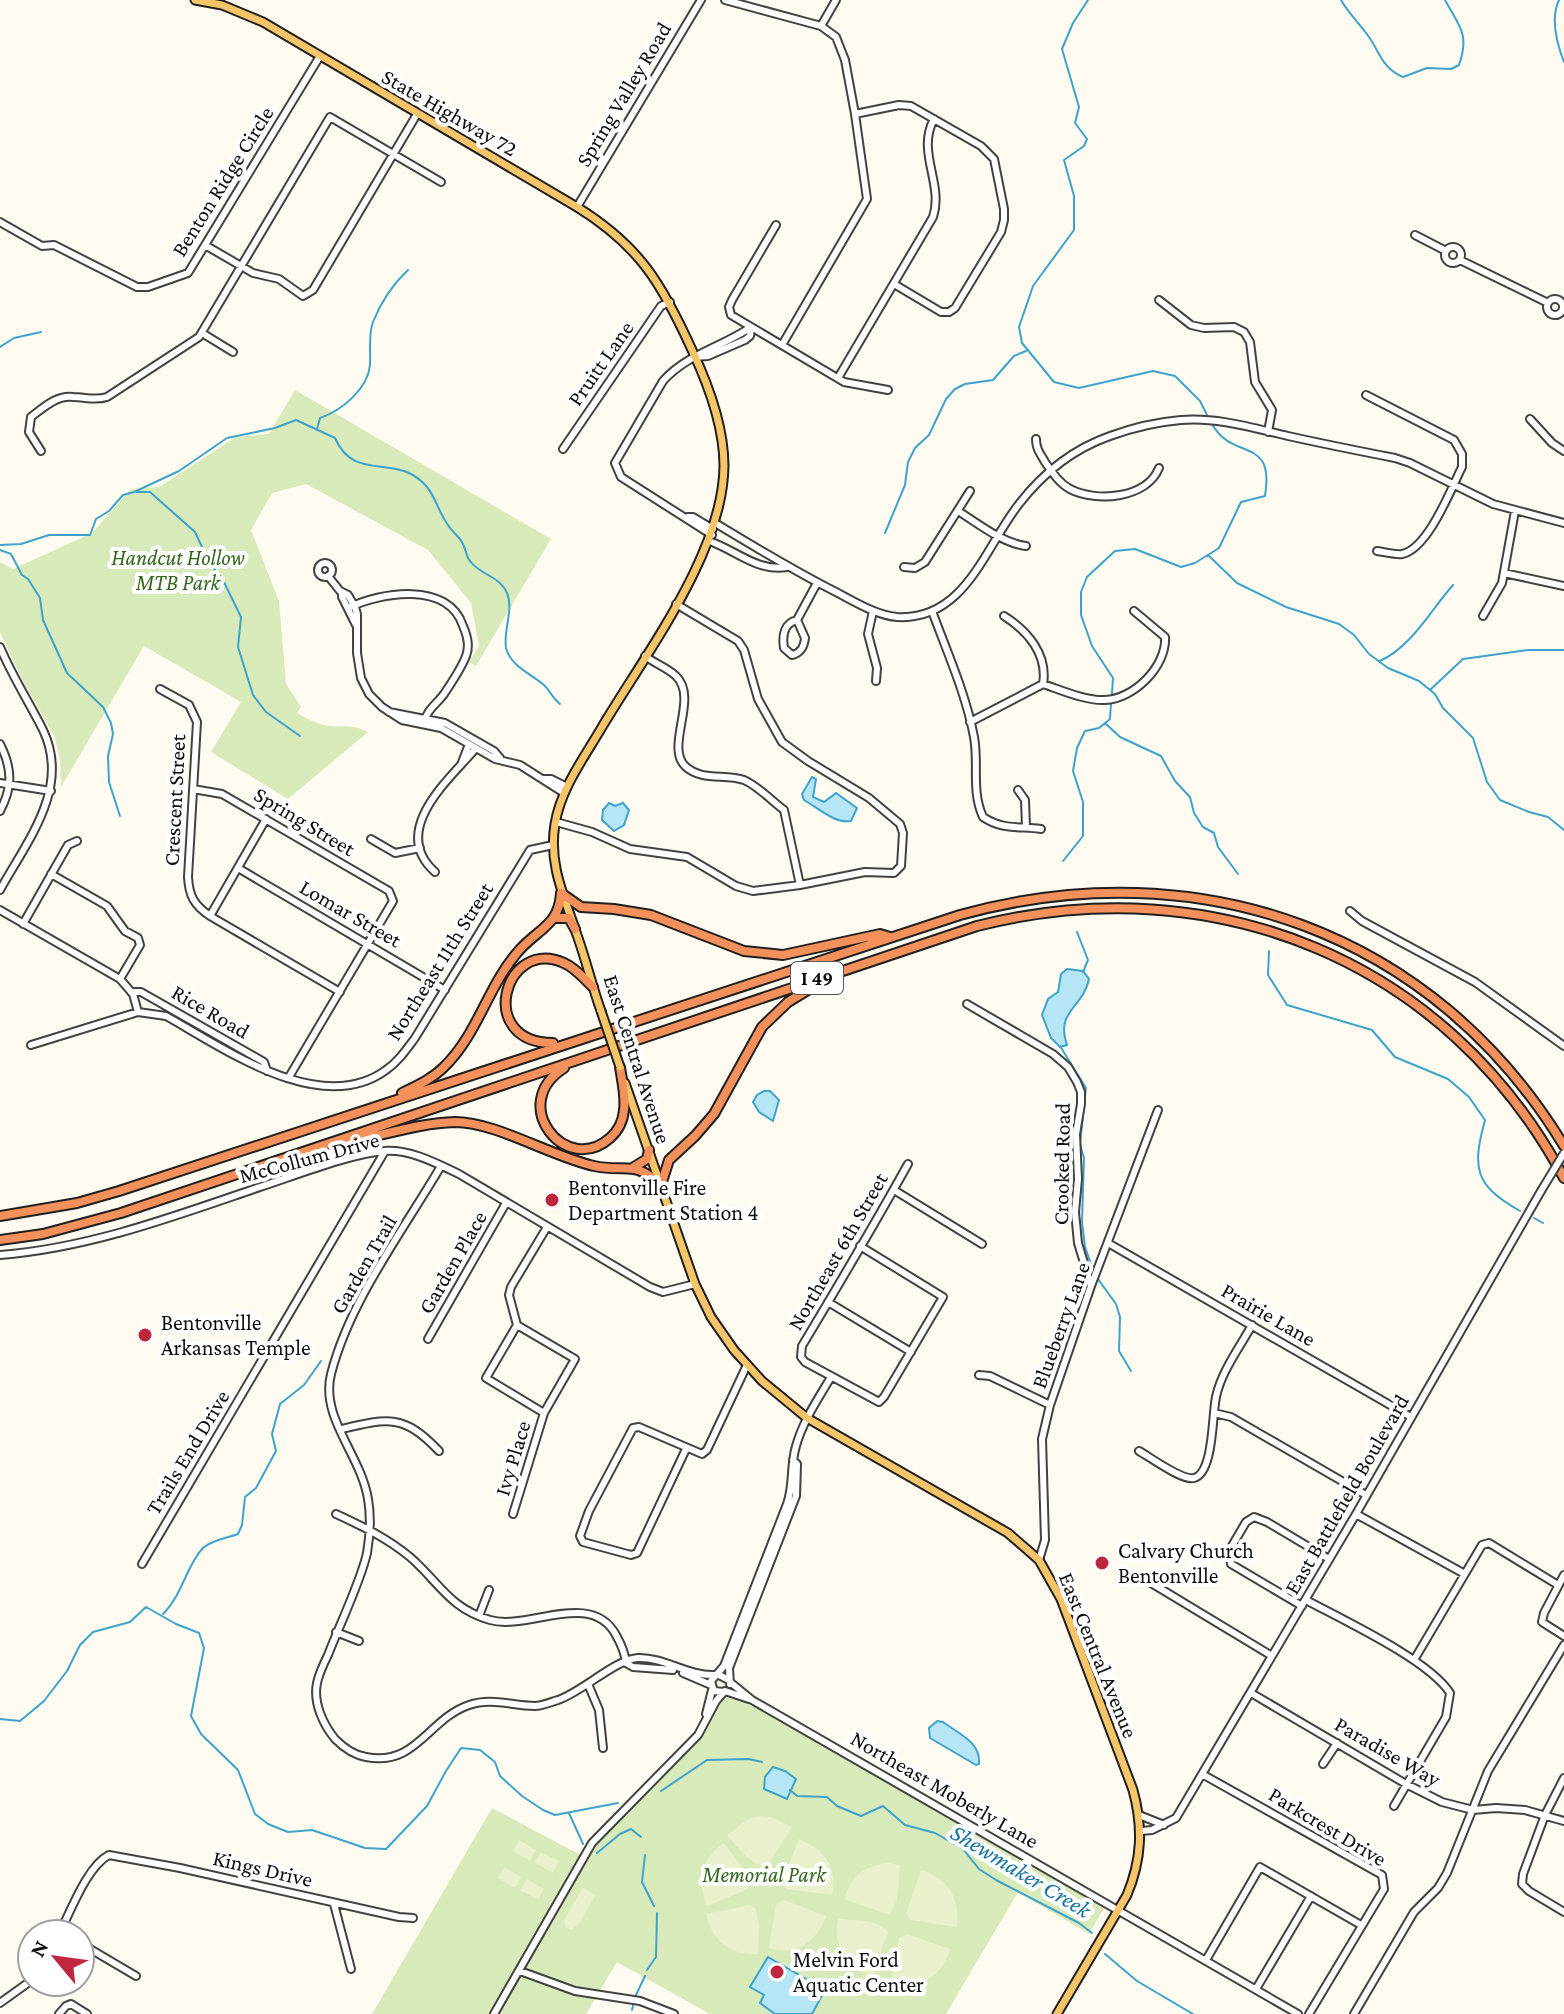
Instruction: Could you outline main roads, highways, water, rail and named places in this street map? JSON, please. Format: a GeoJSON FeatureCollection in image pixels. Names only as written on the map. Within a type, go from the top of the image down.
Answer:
{"type":"FeatureCollection","features":[{"type":"Feature","properties":{"kind":"highway","name":"I 49"},"geometry":{"type":"LineString","coordinates":[[0,1216],[77,1203],[890,937],[985,908],[1068,893],[1134,892],[1221,901],[1263,911],[1344,943],[1383,964],[1431,997],[1475,1034],[1515,1075],[1564,1146]]}},
{"type":"Feature","properties":{"kind":"highway"},"geometry":{"type":"LineString","coordinates":[[556,918],[561,893],[581,907],[651,915],[744,951],[783,955],[880,934],[890,937]]}},
{"type":"Feature","properties":{"kind":"highway","name":"I 49"},"geometry":{"type":"LineString","coordinates":[[0,1240],[43,1234],[108,1217],[977,926],[1074,908],[1143,907],[1245,923],[1293,939],[1345,962],[1397,992],[1445,1028],[1475,1056],[1529,1120],[1564,1178]]}},
{"type":"Feature","properties":{"kind":"highway"},"geometry":{"type":"LineString","coordinates":[[361,1111],[423,1082],[443,1069],[465,1042],[514,955],[530,938],[556,918],[569,918],[575,929]]}},
{"type":"Feature","properties":{"kind":"highway"},"geometry":{"type":"LineString","coordinates":[[566,1042],[537,1042],[515,1029],[505,1005],[508,985],[521,968],[534,961],[548,959],[568,964],[593,987]]}},
{"type":"Feature","properties":{"kind":"highway"},"geometry":{"type":"LineString","coordinates":[[322,1145],[457,1122],[488,1128],[577,1162],[610,1168],[634,1167],[649,1174],[661,1185],[669,1160],[714,1114],[762,1027],[788,1002],[816,985],[823,976]]}},
{"type":"Feature","properties":{"kind":"highway"},"geometry":{"type":"LineString","coordinates":[[575,1061],[559,1071],[547,1084],[540,1109],[550,1134],[565,1145],[580,1148],[605,1141],[620,1125],[624,1105],[620,1067]]}},
{"type":"Feature","properties":{"kind":"highway"},"geometry":{"type":"LineString","coordinates":[[634,1167],[647,1159],[649,1150]]}},
{"type":"Feature","properties":{"kind":"main road","name":"State Highway 72"},"geometry":{"type":"LineString","coordinates":[[195,0],[239,11],[577,207],[623,239],[662,289]]}},
{"type":"Feature","properties":{"kind":"main road","name":"East Central Avenue"},"geometry":{"type":"LineString","coordinates":[[662,289],[695,357],[718,419],[723,445],[722,493],[712,532],[676,604],[566,790],[556,822],[553,860],[561,893],[695,1284],[716,1325],[747,1365],[807,1418],[1008,1533],[1039,1560],[1067,1613],[1139,1815],[1141,1831],[1135,1874],[1119,1910],[1057,2014]]}},
{"type":"Feature","properties":{"kind":"water"},"geometry":{"type":"Polygon","coordinates":[[[812,777],[816,779],[813,797],[824,802],[836,793],[857,808],[851,821],[833,818],[804,800],[802,794],[812,777]]]}},
{"type":"Feature","properties":{"kind":"water"},"geometry":{"type":"Polygon","coordinates":[[[609,803],[615,806],[623,803],[629,810],[624,825],[614,831],[602,820],[603,810],[609,803]]]}},
{"type":"Feature","properties":{"kind":"water"},"geometry":{"type":"Polygon","coordinates":[[[1067,969],[1083,971],[1089,979],[1086,989],[1067,1017],[1064,1034],[1067,1045],[1060,1047],[1051,1038],[1042,1015],[1048,999],[1058,992],[1061,974],[1067,969]]]}},
{"type":"Feature","properties":{"kind":"water"},"geometry":{"type":"Polygon","coordinates":[[[764,1091],[770,1091],[779,1100],[773,1121],[759,1112],[753,1102],[764,1091]]]}},
{"type":"Feature","properties":{"kind":"water"},"geometry":{"type":"Polygon","coordinates":[[[937,1721],[973,1744],[979,1764],[930,1738],[929,1728],[937,1721]]]}},
{"type":"Feature","properties":{"kind":"water"},"geometry":{"type":"Polygon","coordinates":[[[773,1767],[796,1779],[787,1799],[764,1789],[765,1777],[773,1767]]]}},
{"type":"Feature","properties":{"kind":"water","name":"Melvin Ford Aquatic Center"},"geometry":{"type":"Polygon","coordinates":[[[768,1957],[825,1990],[812,2014],[775,2014],[760,2003],[764,1995],[750,1987],[768,1957]]]}},
{"type":"Feature","properties":{"kind":"waterway"},"geometry":{"type":"LineString","coordinates":[[1088,0],[1073,23],[1062,49],[1079,107],[1075,123],[1087,139],[1084,146],[1064,160],[1074,196],[1074,230],[1033,286],[1019,327],[1022,343],[1054,382],[1079,388],[1153,371],[1175,376],[1200,401],[1208,417]]}},
{"type":"Feature","properties":{"kind":"waterway"},"geometry":{"type":"LineString","coordinates":[[1341,0],[1386,65],[1403,77],[1427,68],[1451,69],[1459,65],[1463,38],[1445,0]]}},
{"type":"Feature","properties":{"kind":"waterway"},"geometry":{"type":"LineString","coordinates":[[1559,0],[1555,23],[1564,62]]}},
{"type":"Feature","properties":{"kind":"waterway"},"geometry":{"type":"LineString","coordinates":[[317,429],[320,418],[345,404],[364,382],[370,365],[373,322],[388,294],[408,270]]}},
{"type":"Feature","properties":{"kind":"waterway"},"geometry":{"type":"LineString","coordinates":[[0,347],[14,338],[41,332]]}},
{"type":"Feature","properties":{"kind":"waterway"},"geometry":{"type":"LineString","coordinates":[[885,533],[905,485],[908,462],[915,448],[929,435],[946,399],[965,384],[993,380],[1014,356],[1026,351]]}},
{"type":"Feature","properties":{"kind":"waterway"},"geometry":{"type":"LineString","coordinates":[[0,545],[21,544],[49,535],[90,535],[96,519],[109,511],[123,495],[179,471],[227,438],[275,428],[296,420],[335,438],[343,452],[354,460],[403,471],[415,476],[427,487],[450,528],[462,541],[474,566],[500,583],[507,593],[509,606],[505,641],[509,655],[545,686],[560,704]]}},
{"type":"Feature","properties":{"kind":"waterway"},"geometry":{"type":"LineString","coordinates":[[1112,694],[1113,678],[1092,646],[1081,615],[1081,592],[1087,577],[1115,551],[1135,549],[1181,567],[1195,563],[1219,548],[1241,502],[1265,496],[1264,464],[1258,456],[1221,436],[1212,424]]}},
{"type":"Feature","properties":{"kind":"waterway"},"geometry":{"type":"LineString","coordinates":[[136,492],[150,492],[195,532],[241,617],[238,647],[253,695],[266,712],[300,736]]}},
{"type":"Feature","properties":{"kind":"waterway"},"geometry":{"type":"LineString","coordinates":[[0,550],[11,554],[40,598],[43,620],[67,673],[103,707],[111,723],[109,782],[120,816]]}},
{"type":"Feature","properties":{"kind":"waterway"},"geometry":{"type":"LineString","coordinates":[[1208,555],[1237,583],[1286,607],[1339,624],[1388,668],[1419,681],[1435,694],[1443,708],[1473,738],[1487,782],[1500,800],[1548,817],[1564,830]]}},
{"type":"Feature","properties":{"kind":"waterway"},"geometry":{"type":"LineString","coordinates":[[1380,661],[1411,637],[1453,585]]}},
{"type":"Feature","properties":{"kind":"waterway"},"geometry":{"type":"LineString","coordinates":[[1430,690],[1463,659],[1528,650],[1564,650]]}},
{"type":"Feature","properties":{"kind":"waterway"},"geometry":{"type":"LineString","coordinates":[[1063,861],[1083,836],[1083,802],[1073,771],[1077,748],[1085,731],[1099,728],[1110,719],[1111,703]]}},
{"type":"Feature","properties":{"kind":"waterway"},"geometry":{"type":"LineString","coordinates":[[1105,723],[1120,737],[1161,756],[1175,781],[1190,797],[1194,813],[1203,827],[1214,833],[1218,847],[1238,874]]}},
{"type":"Feature","properties":{"kind":"waterway"},"geometry":{"type":"LineString","coordinates":[[1077,932],[1088,960],[1083,972]]}},
{"type":"Feature","properties":{"kind":"waterway"},"geometry":{"type":"LineString","coordinates":[[1269,951],[1268,975],[1287,1005],[1372,1030],[1395,1057],[1448,1079],[1469,1097],[1485,1120],[1479,1151],[1480,1174],[1493,1193],[1520,1211]]}},
{"type":"Feature","properties":{"kind":"waterway"},"geometry":{"type":"LineString","coordinates":[[1060,1046],[1086,1088],[1080,1144],[1084,1158],[1082,1222],[1085,1247],[1093,1270]]}},
{"type":"Feature","properties":{"kind":"waterway"},"geometry":{"type":"LineString","coordinates":[[1534,1218],[1543,1223]]}},
{"type":"Feature","properties":{"kind":"waterway"},"geometry":{"type":"LineString","coordinates":[[1098,1279],[1116,1304],[1120,1317],[1119,1351],[1131,1371]]}},
{"type":"Feature","properties":{"kind":"waterway"},"geometry":{"type":"LineString","coordinates":[[163,1614],[203,1548],[238,1534],[245,1497],[256,1488],[276,1451],[272,1434],[280,1404],[304,1385],[321,1361]]}},
{"type":"Feature","properties":{"kind":"waterway","name":"Shewmaker Creek"},"geometry":{"type":"LineString","coordinates":[[0,1719],[20,1721],[44,1701],[67,1671],[80,1645],[93,1632],[130,1622],[146,1607],[199,1633],[204,1648],[191,1716],[201,1734],[238,1770],[255,1814],[268,1824],[288,1832],[312,1830],[365,1848],[386,1849],[427,1806],[461,1748],[480,1750],[495,1762],[500,1776],[522,1796],[555,1815],[618,1803]]}},
{"type":"Feature","properties":{"kind":"waterway","name":"Shewmaker Creek"},"geometry":{"type":"LineString","coordinates":[[661,1791],[707,1760],[749,1759],[762,1762]]}},
{"type":"Feature","properties":{"kind":"waterway","name":"Shewmaker Creek"},"geometry":{"type":"LineString","coordinates":[[790,1790],[797,1796],[827,1797],[837,1806],[861,1816],[883,1806],[905,1825],[935,1833],[963,1849],[979,1869],[1092,1933]]}},
{"type":"Feature","properties":{"kind":"waterway"},"geometry":{"type":"LineString","coordinates":[[569,1813],[583,1844]]}},
{"type":"Feature","properties":{"kind":"waterway"},"geometry":{"type":"LineString","coordinates":[[597,1853],[631,1829],[641,1837]]}},
{"type":"Feature","properties":{"kind":"waterway"},"geometry":{"type":"LineString","coordinates":[[645,1855],[642,1882],[654,1906]]}},
{"type":"Feature","properties":{"kind":"waterway"},"geometry":{"type":"LineString","coordinates":[[647,1970],[656,1957],[657,1913]]}},
{"type":"Feature","properties":{"kind":"waterway","name":"Shewmaker Creek"},"geometry":{"type":"LineString","coordinates":[[1105,1954],[1137,1981],[1193,2014]]}},
{"type":"Feature","properties":{"kind":"waterway"},"geometry":{"type":"LineString","coordinates":[[636,1995],[645,1976]]}},
{"type":"Feature","properties":{"kind":"waterway"},"geometry":{"type":"LineString","coordinates":[[632,2010],[633,2006]]}},
{"type":"Feature","properties":{"kind":"place","name":"Bentonville Fire Department Station 4"},"geometry":{"type":"Point","coordinates":[552,1200]}},
{"type":"Feature","properties":{"kind":"place","name":"Bentonville Arkansas Temple"},"geometry":{"type":"Point","coordinates":[145,1335]}},
{"type":"Feature","properties":{"kind":"place","name":"Calvary Church Bentonville"},"geometry":{"type":"Point","coordinates":[1102,1563]}},
{"type":"Feature","properties":{"kind":"place","name":"Melvin Ford Aquatic Center"},"geometry":{"type":"Point","coordinates":[777,1972]}},
{"type":"Feature","properties":{"kind":"park label","name":"Handcut Hollow MTB Park"},"geometry":{"type":"Point","coordinates":[178,570]}},
{"type":"Feature","properties":{"kind":"park label","name":"Memorial Park"},"geometry":{"type":"Point","coordinates":[764,1874]}}]}
